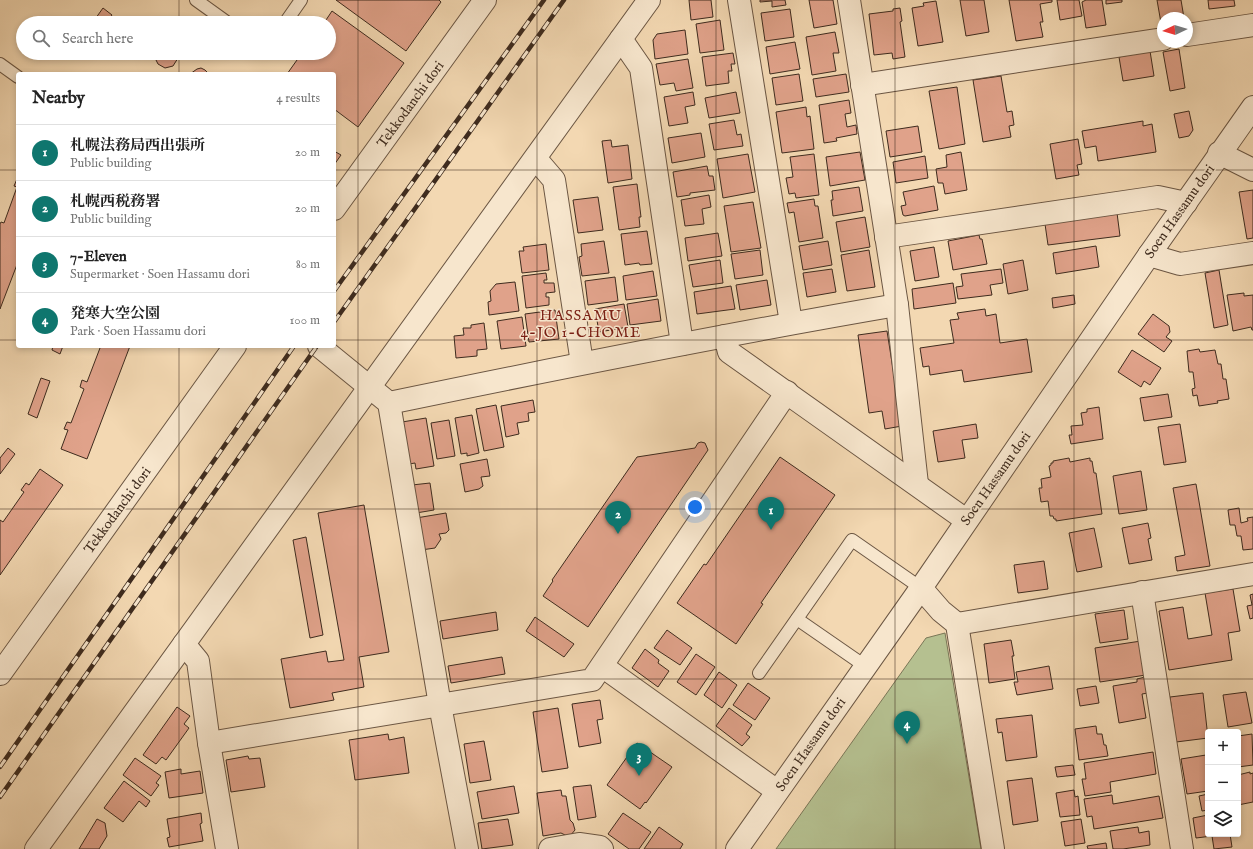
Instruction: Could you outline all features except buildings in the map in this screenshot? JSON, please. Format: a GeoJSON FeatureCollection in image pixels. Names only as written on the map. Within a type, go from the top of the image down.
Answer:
{"type":"FeatureCollection","features":[{"type":"Feature","properties":{"kind":"street","name":"Tekkodanchi dori"},"geometry":{"type":"LineString","coordinates":[[336,206],[485,0]]}},
{"type":"Feature","properties":{"kind":"street"},"geometry":{"type":"LineString","coordinates":[[36,849],[536,159],[649,0]]}},
{"type":"Feature","properties":{"kind":"street"},"geometry":{"type":"LineString","coordinates":[[739,0],[790,323]]}},
{"type":"Feature","properties":{"kind":"street"},"geometry":{"type":"LineString","coordinates":[[849,0],[897,305],[917,484]]}},
{"type":"Feature","properties":{"kind":"street"},"geometry":{"type":"LineString","coordinates":[[1193,35],[1253,26]]}},
{"type":"Feature","properties":{"kind":"street"},"geometry":{"type":"LineString","coordinates":[[621,39],[642,68],[682,344]]}},
{"type":"Feature","properties":{"kind":"street"},"geometry":{"type":"LineString","coordinates":[[862,85],[1157,40]]}},
{"type":"Feature","properties":{"kind":"street","name":"Soen Hassamu dori"},"geometry":{"type":"LineString","coordinates":[[737,849],[921,588],[966,520],[1253,107]]}},
{"type":"Feature","properties":{"kind":"street"},"geometry":{"type":"LineString","coordinates":[[1220,153],[1253,170]]}},
{"type":"Feature","properties":{"kind":"street"},"geometry":{"type":"LineString","coordinates":[[536,159],[554,180],[582,363]]}},
{"type":"Feature","properties":{"kind":"street"},"geometry":{"type":"LineString","coordinates":[[886,238],[1158,197],[1186,203]]}},
{"type":"Feature","properties":{"kind":"street"},"geometry":{"type":"LineString","coordinates":[[1149,255],[1180,264],[1253,253]]}},
{"type":"Feature","properties":{"kind":"street"},"geometry":{"type":"LineString","coordinates":[[389,403],[582,363],[790,323],[897,305]]}},
{"type":"Feature","properties":{"kind":"street"},"geometry":{"type":"LineString","coordinates":[[725,336],[729,352],[966,520]]}},
{"type":"Feature","properties":{"kind":"street","name":"Tekkodanchi dori"},"geometry":{"type":"LineString","coordinates":[[0,674],[234,348]]}},
{"type":"Feature","properties":{"kind":"street"},"geometry":{"type":"LineString","coordinates":[[322,348],[389,403],[440,705],[467,849]]}},
{"type":"Feature","properties":{"kind":"street"},"geometry":{"type":"LineString","coordinates":[[209,743],[592,680],[787,392]]}},
{"type":"Feature","properties":{"kind":"street"},"geometry":{"type":"LineString","coordinates":[[957,624],[1253,574]]}},
{"type":"Feature","properties":{"kind":"street"},"geometry":{"type":"LineString","coordinates":[[921,588],[941,611],[957,624],[994,849]]}},
{"type":"Feature","properties":{"kind":"street"},"geometry":{"type":"LineString","coordinates":[[1142,592],[1182,849]]}},
{"type":"Feature","properties":{"kind":"street"},"geometry":{"type":"LineString","coordinates":[[184,644],[198,660],[209,743],[227,849]]}},
{"type":"Feature","properties":{"kind":"street"},"geometry":{"type":"LineString","coordinates":[[602,666],[777,791]]}},
{"type":"Feature","properties":{"kind":"street"},"geometry":{"type":"LineString","coordinates":[[550,849],[579,844],[600,847],[602,849]]}},
{"type":"Feature","properties":{"kind":"lane"},"geometry":{"type":"LineString","coordinates":[[196,0],[218,16]]}},
{"type":"Feature","properties":{"kind":"lane"},"geometry":{"type":"LineString","coordinates":[[290,16],[301,0]]}},
{"type":"Feature","properties":{"kind":"lane"},"geometry":{"type":"LineString","coordinates":[[0,64],[16,76]]}},
{"type":"Feature","properties":{"kind":"lane"},"geometry":{"type":"LineString","coordinates":[[759,673],[852,540],[921,588]]}},
{"type":"Feature","properties":{"kind":"lane"},"geometry":{"type":"LineString","coordinates":[[797,619],[865,666]]}},
{"type":"Feature","properties":{"kind":"green space"},"geometry":{"type":"Polygon","coordinates":[[[945,633],[981,849],[776,849],[926,638],[945,633]]]}},
{"type":"Feature","properties":{"kind":"railway"},"geometry":{"type":"LineString","coordinates":[[336,288],[544,0]]}},
{"type":"Feature","properties":{"kind":"railway"},"geometry":{"type":"LineString","coordinates":[[336,319],[564,0]]}},
{"type":"Feature","properties":{"kind":"railway"},"geometry":{"type":"LineString","coordinates":[[0,767],[293,348]]}},
{"type":"Feature","properties":{"kind":"railway"},"geometry":{"type":"LineString","coordinates":[[0,797],[316,348]]}},
{"type":"Feature","properties":{"kind":"place","name":"札幌法務局西出張所"},"geometry":{"type":"Point","coordinates":[771,530]}},
{"type":"Feature","properties":{"kind":"place","name":"札幌西税務署"},"geometry":{"type":"Point","coordinates":[618,534]}},
{"type":"Feature","properties":{"kind":"place","name":"発寒大空公園"},"geometry":{"type":"Point","coordinates":[907,744]}},
{"type":"Feature","properties":{"kind":"place","name":"7-Eleven"},"geometry":{"type":"Point","coordinates":[639,776]}},
{"type":"Feature","properties":{"kind":"district","name":"HASSAMU 4-JO 1-CHOME"},"geometry":{"type":"Point","coordinates":[581,324]}}]}
